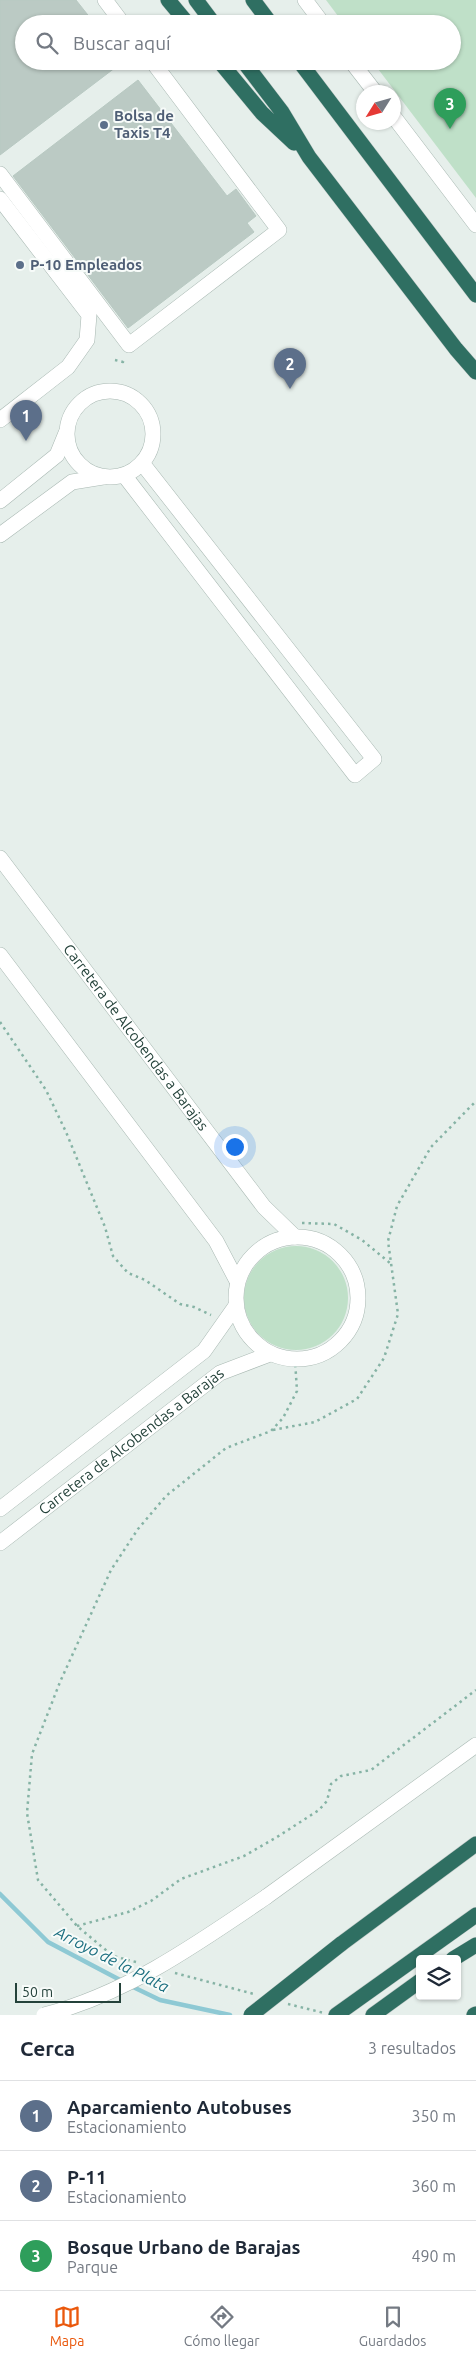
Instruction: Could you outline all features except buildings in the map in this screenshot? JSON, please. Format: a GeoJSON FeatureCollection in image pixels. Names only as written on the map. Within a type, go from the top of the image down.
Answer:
{"type":"FeatureCollection","features":[{"type":"Feature","properties":{"kind":"highway"},"geometry":{"type":"LineString","coordinates":[[168,0],[180,15]]}},
{"type":"Feature","properties":{"kind":"highway"},"geometry":{"type":"LineString","coordinates":[[196,0],[207,15]]}},
{"type":"Feature","properties":{"kind":"highway"},"geometry":{"type":"LineString","coordinates":[[252,0],[263,15]]}},
{"type":"Feature","properties":{"kind":"highway"},"geometry":{"type":"LineString","coordinates":[[227,70],[262,112],[309,157]]}},
{"type":"Feature","properties":{"kind":"highway"},"geometry":{"type":"LineString","coordinates":[[250,70],[282,112],[309,157],[456,349],[476,372]]}},
{"type":"Feature","properties":{"kind":"highway"},"geometry":{"type":"LineString","coordinates":[[306,70],[476,295]]}},
{"type":"Feature","properties":{"kind":"highway"},"geometry":{"type":"LineString","coordinates":[[456,349],[476,379]]}},
{"type":"Feature","properties":{"kind":"highway"},"geometry":{"type":"LineString","coordinates":[[250,2015],[341,1944],[476,1844]]}},
{"type":"Feature","properties":{"kind":"highway"},"geometry":{"type":"LineString","coordinates":[[336,2015],[390,1974],[476,1915]]}},
{"type":"Feature","properties":{"kind":"highway"},"geometry":{"type":"LineString","coordinates":[[460,1955],[476,1945]]}},
{"type":"Feature","properties":{"kind":"highway"},"geometry":{"type":"LineString","coordinates":[[373,2015],[416,1984]]}},
{"type":"Feature","properties":{"kind":"street"},"geometry":{"type":"LineString","coordinates":[[106,0],[117,15]]}},
{"type":"Feature","properties":{"kind":"street"},"geometry":{"type":"LineString","coordinates":[[305,0],[316,15]]}},
{"type":"Feature","properties":{"kind":"street"},"geometry":{"type":"LineString","coordinates":[[0,174],[129,345],[279,230],[159,70]]}},
{"type":"Feature","properties":{"kind":"street"},"geometry":{"type":"LineString","coordinates":[[358,70],[370,85]]}},
{"type":"Feature","properties":{"kind":"street"},"geometry":{"type":"LineString","coordinates":[[401,126],[476,225]]}},
{"type":"Feature","properties":{"kind":"street"},"geometry":{"type":"LineString","coordinates":[[0,198],[88,315],[86,340],[68,367],[0,420]]}},
{"type":"Feature","properties":{"kind":"street"},"geometry":{"type":"LineString","coordinates":[[0,502],[56,455],[70,418],[76,407],[85,398],[97,393],[110,391],[122,393],[140,404],[152,425],[153,439],[149,452],[142,463],[124,475],[72,482],[0,535]]}},
{"type":"Feature","properties":{"kind":"street"},"geometry":{"type":"LineString","coordinates":[[66,432],[68,444],[77,462],[92,474],[104,477]]}},
{"type":"Feature","properties":{"kind":"street"},"geometry":{"type":"LineString","coordinates":[[124,475],[355,775],[374,759],[142,463]]}},
{"type":"Feature","properties":{"kind":"street","name":"Carretera de Alcobendas a Barajas"},"geometry":{"type":"LineString","coordinates":[[0,858],[264,1207],[298,1230]]}},
{"type":"Feature","properties":{"kind":"street"},"geometry":{"type":"LineString","coordinates":[[0,955],[216,1241],[237,1281]]}},
{"type":"Feature","properties":{"kind":"street"},"geometry":{"type":"LineString","coordinates":[[298,1230],[338,1253],[345,1260],[354,1276],[358,1294],[357,1312],[351,1329],[339,1343],[324,1354],[295,1360],[270,1354],[254,1343],[246,1332],[235,1306],[237,1281],[246,1264],[259,1250],[270,1242],[298,1230]]}},
{"type":"Feature","properties":{"kind":"street","name":"Carretera de Alcobendas a Barajas"},"geometry":{"type":"LineString","coordinates":[[0,1509],[204,1351],[235,1306]]}},
{"type":"Feature","properties":{"kind":"street","name":"Carretera de Alcobendas a Barajas"},"geometry":{"type":"LineString","coordinates":[[0,1543],[220,1373],[270,1354]]}},
{"type":"Feature","properties":{"kind":"street"},"geometry":{"type":"LineString","coordinates":[[44,2015],[83,2003],[142,1975],[200,1942],[266,1897],[476,1745]]}},
{"type":"Feature","properties":{"kind":"path"},"geometry":{"type":"LineString","coordinates":[[0,1022],[46,1090],[66,1132],[105,1227],[112,1256],[128,1273],[145,1280],[180,1304],[194,1307],[225,1321]]}},
{"type":"Feature","properties":{"kind":"path"},"geometry":{"type":"LineString","coordinates":[[141,1964],[113,1956],[77,1926],[38,1880],[27,1813],[32,1754],[35,1745],[63,1674],[111,1570],[138,1529],[166,1496],[226,1448],[271,1431],[315,1422],[358,1399],[384,1358],[398,1314],[388,1241],[397,1206],[432,1147],[476,1101]]}},
{"type":"Feature","properties":{"kind":"path"},"geometry":{"type":"LineString","coordinates":[[298,1230],[334,1224],[362,1240],[390,1263]]}},
{"type":"Feature","properties":{"kind":"path"},"geometry":{"type":"LineString","coordinates":[[271,1431],[283,1418],[297,1391],[295,1360]]}},
{"type":"Feature","properties":{"kind":"path"},"geometry":{"type":"LineString","coordinates":[[77,1926],[128,1912],[152,1901],[181,1879],[244,1856],[277,1837],[319,1810],[327,1801],[331,1784],[341,1776],[371,1770],[476,1690]]}},
{"type":"Feature","properties":{"kind":"path"},"geometry":{"type":"LineString","coordinates":[[170,1972],[255,1995]]}},
{"type":"Feature","properties":{"kind":"path"},"geometry":{"type":"LineString","coordinates":[[283,2002],[330,2015]]}},
{"type":"Feature","properties":{"kind":"green space"},"geometry":{"type":"Polygon","coordinates":[[[326,0],[476,0],[476,198],[401,99],[401,85],[390,85],[379,70],[461,70],[461,15],[337,15],[326,0]]]}},
{"type":"Feature","properties":{"kind":"green space"},"geometry":{"type":"Polygon","coordinates":[[[296,1246],[316,1250],[333,1261],[344,1278],[348,1298],[344,1318],[333,1335],[316,1346],[296,1350],[276,1346],[259,1335],[248,1318],[244,1298],[248,1278],[259,1261],[276,1250],[296,1246]]]}},
{"type":"Feature","properties":{"kind":"waterway","name":"Arroyo de la Plata"},"geometry":{"type":"LineString","coordinates":[[0,1894],[48,1942],[122,1981]]}},
{"type":"Feature","properties":{"kind":"waterway","name":"Arroyo de la Plata"},"geometry":{"type":"LineString","coordinates":[[131,1986],[160,2000],[230,2015]]}},
{"type":"Feature","properties":{"kind":"place","name":"Bolsa de Taxis T4"},"geometry":{"type":"Point","coordinates":[104,125]}},
{"type":"Feature","properties":{"kind":"place","name":"Bosque Urbano de Barajas"},"geometry":{"type":"Point","coordinates":[450,129]}},
{"type":"Feature","properties":{"kind":"place","name":"P-10 Empleados"},"geometry":{"type":"Point","coordinates":[20,265]}},
{"type":"Feature","properties":{"kind":"place","name":"P-11"},"geometry":{"type":"Point","coordinates":[290,389]}},
{"type":"Feature","properties":{"kind":"place","name":"Aparcamiento Autobuses"},"geometry":{"type":"Point","coordinates":[26,441]}}]}
